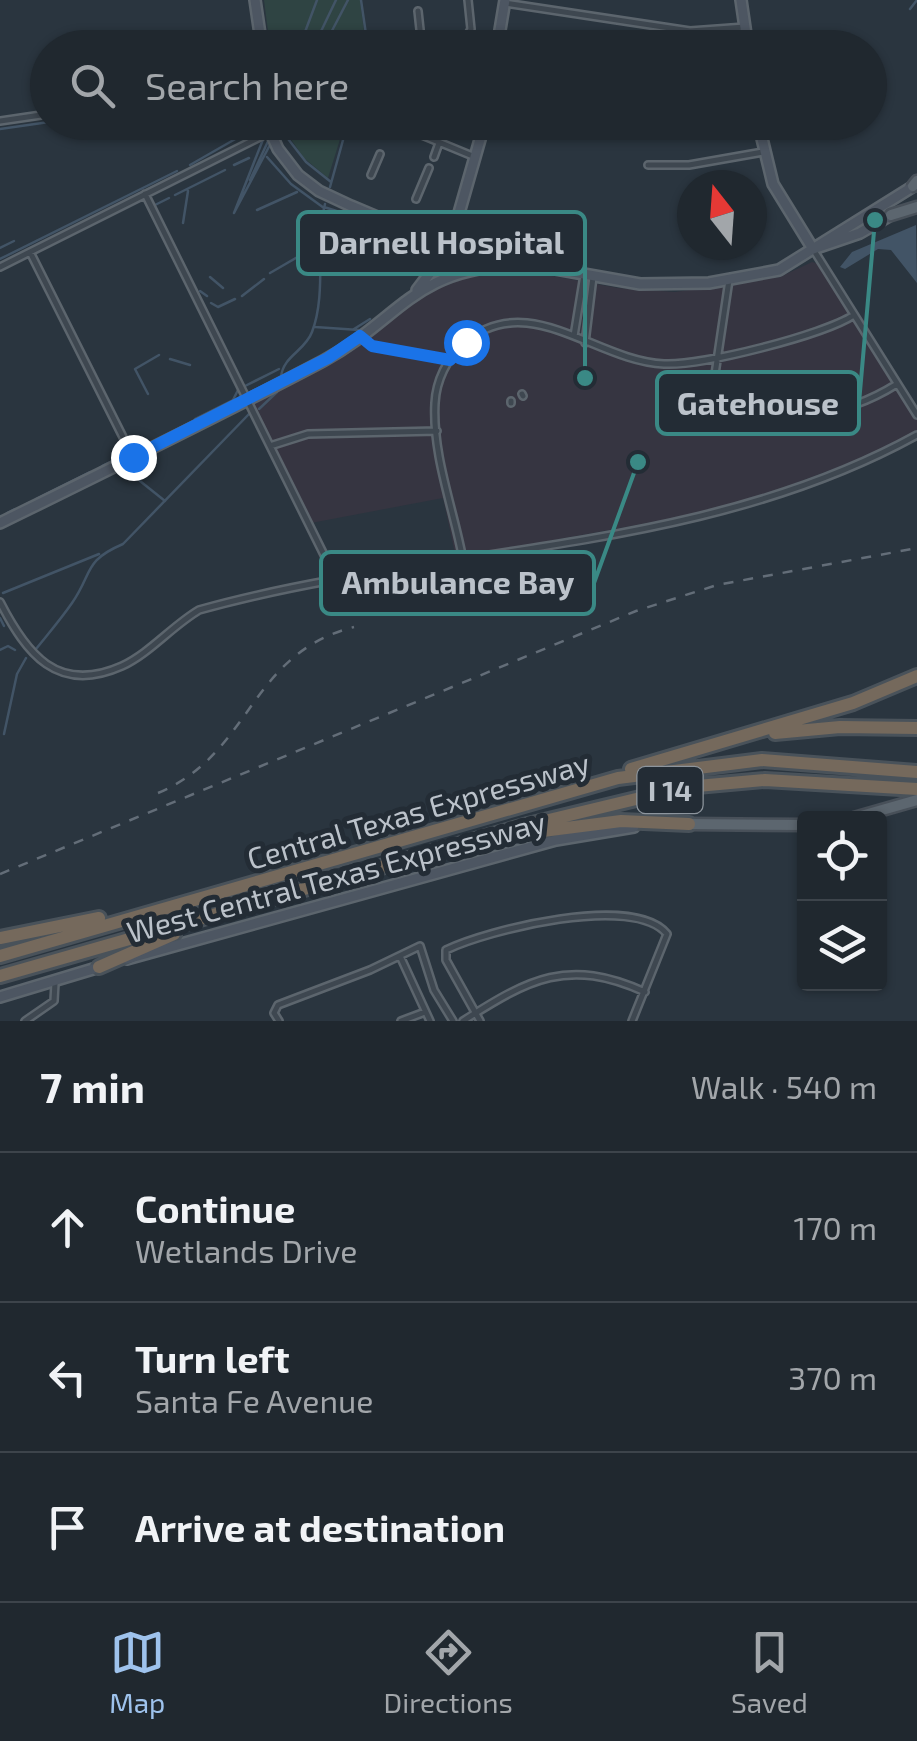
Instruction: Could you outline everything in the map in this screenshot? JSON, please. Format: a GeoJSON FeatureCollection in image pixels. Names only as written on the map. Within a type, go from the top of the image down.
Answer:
{"type":"FeatureCollection","features":[{"type":"Feature","properties":{"kind":"highway"},"geometry":{"type":"LineString","coordinates":[[529,802],[853,703],[917,676]]}},
{"type":"Feature","properties":{"kind":"highway"},"geometry":{"type":"LineString","coordinates":[[693,750],[782,732],[852,726],[917,728]]}},
{"type":"Feature","properties":{"kind":"highway","name":"Central Texas Expressway"},"geometry":{"type":"LineString","coordinates":[[0,956],[618,778],[734,761],[790,760],[917,772]]}},
{"type":"Feature","properties":{"kind":"highway","name":"Central Texas Expressway"},"geometry":{"type":"LineString","coordinates":[[0,976],[628,799],[716,782],[854,782],[917,789]]}},
{"type":"Feature","properties":{"kind":"highway"},"geometry":{"type":"LineString","coordinates":[[430,854],[586,824],[689,824]]}},
{"type":"Feature","properties":{"kind":"highway"},"geometry":{"type":"LineString","coordinates":[[99,968],[190,927],[279,896]]}},
{"type":"Feature","properties":{"kind":"highway"},"geometry":{"type":"LineString","coordinates":[[0,938],[195,900]]}},
{"type":"Feature","properties":{"kind":"main road"},"geometry":{"type":"LineString","coordinates":[[891,216],[917,206]]}},
{"type":"Feature","properties":{"kind":"main road"},"geometry":{"type":"LineString","coordinates":[[883,811],[917,800]]}},
{"type":"Feature","properties":{"kind":"main road"},"geometry":{"type":"LineString","coordinates":[[689,824],[797,825]]}},
{"type":"Feature","properties":{"kind":"street"},"geometry":{"type":"LineString","coordinates":[[255,0],[259,30]]}},
{"type":"Feature","properties":{"kind":"street"},"geometry":{"type":"LineString","coordinates":[[468,0],[468,30]]}},
{"type":"Feature","properties":{"kind":"street"},"geometry":{"type":"LineString","coordinates":[[741,0],[745,30]]}},
{"type":"Feature","properties":{"kind":"street"},"geometry":{"type":"LineString","coordinates":[[500,30],[504,1],[678,30]]}},
{"type":"Feature","properties":{"kind":"street"},"geometry":{"type":"LineString","coordinates":[[418,11],[420,30]]}},
{"type":"Feature","properties":{"kind":"street"},"geometry":{"type":"LineString","coordinates":[[712,30],[745,27]]}},
{"type":"Feature","properties":{"kind":"street"},"geometry":{"type":"LineString","coordinates":[[0,121],[30,117]]}},
{"type":"Feature","properties":{"kind":"street"},"geometry":{"type":"LineString","coordinates":[[0,267],[244,140]]}},
{"type":"Feature","properties":{"kind":"street"},"geometry":{"type":"LineString","coordinates":[[275,140],[287,162],[319,191],[449,248],[526,265],[660,285],[728,280],[778,270],[916,184]]}},
{"type":"Feature","properties":{"kind":"street"},"geometry":{"type":"LineString","coordinates":[[431,140],[478,158]]}},
{"type":"Feature","properties":{"kind":"street"},"geometry":{"type":"LineString","coordinates":[[0,523],[328,358],[360,336],[415,292],[449,248],[482,140]]}},
{"type":"Feature","properties":{"kind":"street"},"geometry":{"type":"LineString","coordinates":[[760,140],[773,184],[917,415]]}},
{"type":"Feature","properties":{"kind":"street"},"geometry":{"type":"LineString","coordinates":[[434,156],[440,144]]}},
{"type":"Feature","properties":{"kind":"street"},"geometry":{"type":"LineString","coordinates":[[648,165],[689,165],[762,152]]}},
{"type":"Feature","properties":{"kind":"street"},"geometry":{"type":"LineString","coordinates":[[372,175],[380,154]]}},
{"type":"Feature","properties":{"kind":"street"},"geometry":{"type":"LineString","coordinates":[[416,199],[428,168]]}},
{"type":"Feature","properties":{"kind":"street"},"geometry":{"type":"LineString","coordinates":[[145,194],[338,583]]}},
{"type":"Feature","properties":{"kind":"street"},"geometry":{"type":"LineString","coordinates":[[813,249],[860,234],[891,216]]}},
{"type":"Feature","properties":{"kind":"street"},"geometry":{"type":"LineString","coordinates":[[30,252],[133,457]]}},
{"type":"Feature","properties":{"kind":"street"},"geometry":{"type":"LineString","coordinates":[[415,292],[472,270],[526,265]]}},
{"type":"Feature","properties":{"kind":"street"},"geometry":{"type":"LineString","coordinates":[[574,336],[589,276]]}},
{"type":"Feature","properties":{"kind":"street"},"geometry":{"type":"LineString","coordinates":[[584,342],[589,276]]}},
{"type":"Feature","properties":{"kind":"street"},"geometry":{"type":"LineString","coordinates":[[728,280],[711,401],[788,413],[837,413],[898,384]]}},
{"type":"Feature","properties":{"kind":"street"},"geometry":{"type":"LineString","coordinates":[[463,560],[436,431],[436,392],[450,360],[474,336],[506,323],[541,323],[584,342],[652,363],[718,359],[854,315]]}},
{"type":"Feature","properties":{"kind":"street"},"geometry":{"type":"LineString","coordinates":[[360,336],[372,346],[450,360]]}},
{"type":"Feature","properties":{"kind":"street"},"geometry":{"type":"LineString","coordinates":[[270,446],[308,434],[436,431]]}},
{"type":"Feature","properties":{"kind":"street"},"geometry":{"type":"LineString","coordinates":[[0,602],[24,648],[45,665],[75,674],[113,668],[199,610],[724,512],[874,457],[917,435]]}},
{"type":"Feature","properties":{"kind":"street","name":"West Central Texas Expressway"},"geometry":{"type":"LineString","coordinates":[[0,996],[556,840],[629,827],[689,824]]}},
{"type":"Feature","properties":{"kind":"street"},"geometry":{"type":"LineString","coordinates":[[480,1021],[446,960],[446,950],[565,917],[600,915],[665,929],[666,940],[632,1021]]}},
{"type":"Feature","properties":{"kind":"street"},"geometry":{"type":"LineString","coordinates":[[279,1021],[274,1013],[278,1005],[420,946],[434,990],[453,1021]]}},
{"type":"Feature","properties":{"kind":"street"},"geometry":{"type":"LineString","coordinates":[[400,956],[430,1021]]}},
{"type":"Feature","properties":{"kind":"street"},"geometry":{"type":"LineString","coordinates":[[463,1021],[517,986],[561,974],[604,976],[645,992]]}},
{"type":"Feature","properties":{"kind":"street"},"geometry":{"type":"LineString","coordinates":[[25,1021],[54,1001],[54,980]]}},
{"type":"Feature","properties":{"kind":"street"},"geometry":{"type":"LineString","coordinates":[[401,1021],[425,1012]]}},
{"type":"Feature","properties":{"kind":"shaded area"},"geometry":{"type":"Polygon","coordinates":[[[916,225],[917,283],[891,250],[878,249],[845,269],[840,267],[852,252],[916,225]]]}},
{"type":"Feature","properties":{"kind":"shaded area"},"geometry":{"type":"Polygon","coordinates":[[[812,262],[819,264],[917,419],[917,431],[876,453],[729,508],[456,558],[443,498],[311,523],[253,405],[328,361],[411,299],[462,276],[509,268],[618,288],[675,292],[780,277],[812,262]]]}},
{"type":"Feature","properties":{"kind":"green space"},"geometry":{"type":"Polygon","coordinates":[[[264,0],[360,0],[364,30],[268,30],[264,0]]]}},
{"type":"Feature","properties":{"kind":"green space"},"geometry":{"type":"Polygon","coordinates":[[[291,140],[340,140],[328,178],[304,158],[291,140]]]}},
{"type":"Feature","properties":{"kind":"waterway"},"geometry":{"type":"LineString","coordinates":[[306,30],[317,0]]}},
{"type":"Feature","properties":{"kind":"waterway"},"geometry":{"type":"LineString","coordinates":[[322,30],[336,0]]}},
{"type":"Feature","properties":{"kind":"waterway"},"geometry":{"type":"LineString","coordinates":[[332,30],[348,0]]}},
{"type":"Feature","properties":{"kind":"waterway"},"geometry":{"type":"LineString","coordinates":[[361,0],[365,30]]}},
{"type":"Feature","properties":{"kind":"waterway"},"geometry":{"type":"LineString","coordinates":[[910,9],[917,0]]}},
{"type":"Feature","properties":{"kind":"waterway"},"geometry":{"type":"LineString","coordinates":[[0,129],[30,125]]}},
{"type":"Feature","properties":{"kind":"waterway"},"geometry":{"type":"LineString","coordinates":[[190,165],[234,140]]}},
{"type":"Feature","properties":{"kind":"waterway"},"geometry":{"type":"LineString","coordinates":[[263,140],[234,213],[272,141]]}},
{"type":"Feature","properties":{"kind":"waterway"},"geometry":{"type":"LineString","coordinates":[[250,180],[269,140]]}},
{"type":"Feature","properties":{"kind":"waterway"},"geometry":{"type":"LineString","coordinates":[[289,140],[306,162],[331,182]]}},
{"type":"Feature","properties":{"kind":"waterway"},"geometry":{"type":"LineString","coordinates":[[330,187],[343,140]]}},
{"type":"Feature","properties":{"kind":"waterway"},"geometry":{"type":"LineString","coordinates":[[267,157],[291,184],[324,208]]}},
{"type":"Feature","properties":{"kind":"waterway"},"geometry":{"type":"LineString","coordinates":[[234,165],[249,158]]}},
{"type":"Feature","properties":{"kind":"waterway"},"geometry":{"type":"LineString","coordinates":[[175,195],[225,170]]}},
{"type":"Feature","properties":{"kind":"waterway"},"geometry":{"type":"LineString","coordinates":[[0,259],[177,171]]}},
{"type":"Feature","properties":{"kind":"waterway"},"geometry":{"type":"LineString","coordinates":[[183,223],[188,191]]}},
{"type":"Feature","properties":{"kind":"waterway"},"geometry":{"type":"LineString","coordinates":[[257,210],[297,192]]}},
{"type":"Feature","properties":{"kind":"waterway"},"geometry":{"type":"LineString","coordinates":[[155,205],[169,198]]}},
{"type":"Feature","properties":{"kind":"waterway"},"geometry":{"type":"LineString","coordinates":[[281,377],[286,364],[309,339],[316,317],[325,204]]}},
{"type":"Feature","properties":{"kind":"waterway"},"geometry":{"type":"LineString","coordinates":[[324,207],[349,215]]}},
{"type":"Feature","properties":{"kind":"waterway"},"geometry":{"type":"LineString","coordinates":[[0,248],[14,241]]}},
{"type":"Feature","properties":{"kind":"waterway"},"geometry":{"type":"LineString","coordinates":[[270,273],[320,244]]}},
{"type":"Feature","properties":{"kind":"waterway"},"geometry":{"type":"LineString","coordinates":[[210,277],[223,288]]}},
{"type":"Feature","properties":{"kind":"waterway"},"geometry":{"type":"LineString","coordinates":[[242,296],[264,279]]}},
{"type":"Feature","properties":{"kind":"waterway"},"geometry":{"type":"LineString","coordinates":[[200,291],[207,296]]}},
{"type":"Feature","properties":{"kind":"waterway"},"geometry":{"type":"LineString","coordinates":[[211,303],[218,307],[235,299]]}},
{"type":"Feature","properties":{"kind":"waterway"},"geometry":{"type":"LineString","coordinates":[[354,329],[370,319]]}},
{"type":"Feature","properties":{"kind":"waterway"},"geometry":{"type":"LineString","coordinates":[[315,327],[359,330]]}},
{"type":"Feature","properties":{"kind":"waterway"},"geometry":{"type":"LineString","coordinates":[[148,394],[135,369],[159,355]]}},
{"type":"Feature","properties":{"kind":"waterway"},"geometry":{"type":"LineString","coordinates":[[170,359],[190,365]]}},
{"type":"Feature","properties":{"kind":"waterway"},"geometry":{"type":"LineString","coordinates":[[245,386],[279,369]]}},
{"type":"Feature","properties":{"kind":"waterway"},"geometry":{"type":"LineString","coordinates":[[195,419],[233,400],[238,390]]}},
{"type":"Feature","properties":{"kind":"waterway"},"geometry":{"type":"LineString","coordinates":[[259,409],[277,392]]}},
{"type":"Feature","properties":{"kind":"waterway"},"geometry":{"type":"LineString","coordinates":[[36,649],[79,593],[95,562],[123,544],[249,414]]}},
{"type":"Feature","properties":{"kind":"waterway"},"geometry":{"type":"LineString","coordinates":[[102,466],[116,459]]}},
{"type":"Feature","properties":{"kind":"waterway"},"geometry":{"type":"LineString","coordinates":[[131,465],[140,481],[165,501]]}},
{"type":"Feature","properties":{"kind":"waterway"},"geometry":{"type":"LineString","coordinates":[[36,499],[90,472]]}},
{"type":"Feature","properties":{"kind":"waterway"},"geometry":{"type":"LineString","coordinates":[[21,507],[30,502]]}},
{"type":"Feature","properties":{"kind":"waterway"},"geometry":{"type":"LineString","coordinates":[[7,513],[15,509]]}},
{"type":"Feature","properties":{"kind":"waterway"},"geometry":{"type":"LineString","coordinates":[[3,593],[99,554]]}},
{"type":"Feature","properties":{"kind":"waterway"},"geometry":{"type":"LineString","coordinates":[[0,618],[4,626]]}},
{"type":"Feature","properties":{"kind":"waterway"},"geometry":{"type":"LineString","coordinates":[[0,650],[8,646],[15,650]]}},
{"type":"Feature","properties":{"kind":"waterway"},"geometry":{"type":"LineString","coordinates":[[4,734],[17,674],[26,658]]}},
{"type":"Feature","properties":{"kind":"railway"},"geometry":{"type":"LineString","coordinates":[[0,874],[636,611],[717,585],[917,548]]}},
{"type":"Feature","properties":{"kind":"railway"},"geometry":{"type":"LineString","coordinates":[[158,793],[214,754],[270,681],[292,659],[319,640],[354,627]]}},
{"type":"Feature","properties":{"kind":"place","name":"Gatehouse"},"geometry":{"type":"Point","coordinates":[875,220]}},
{"type":"Feature","properties":{"kind":"place","name":"Darnell Hospital"},"geometry":{"type":"Point","coordinates":[585,378]}},
{"type":"Feature","properties":{"kind":"place","name":"Ambulance Bay"},"geometry":{"type":"Point","coordinates":[638,462]}},
{"type":"Feature","properties":{"kind":"route"},"geometry":{"type":"LineString","coordinates":[[133,457],[328,358],[360,336],[372,346],[450,360],[466,342]]}}]}
